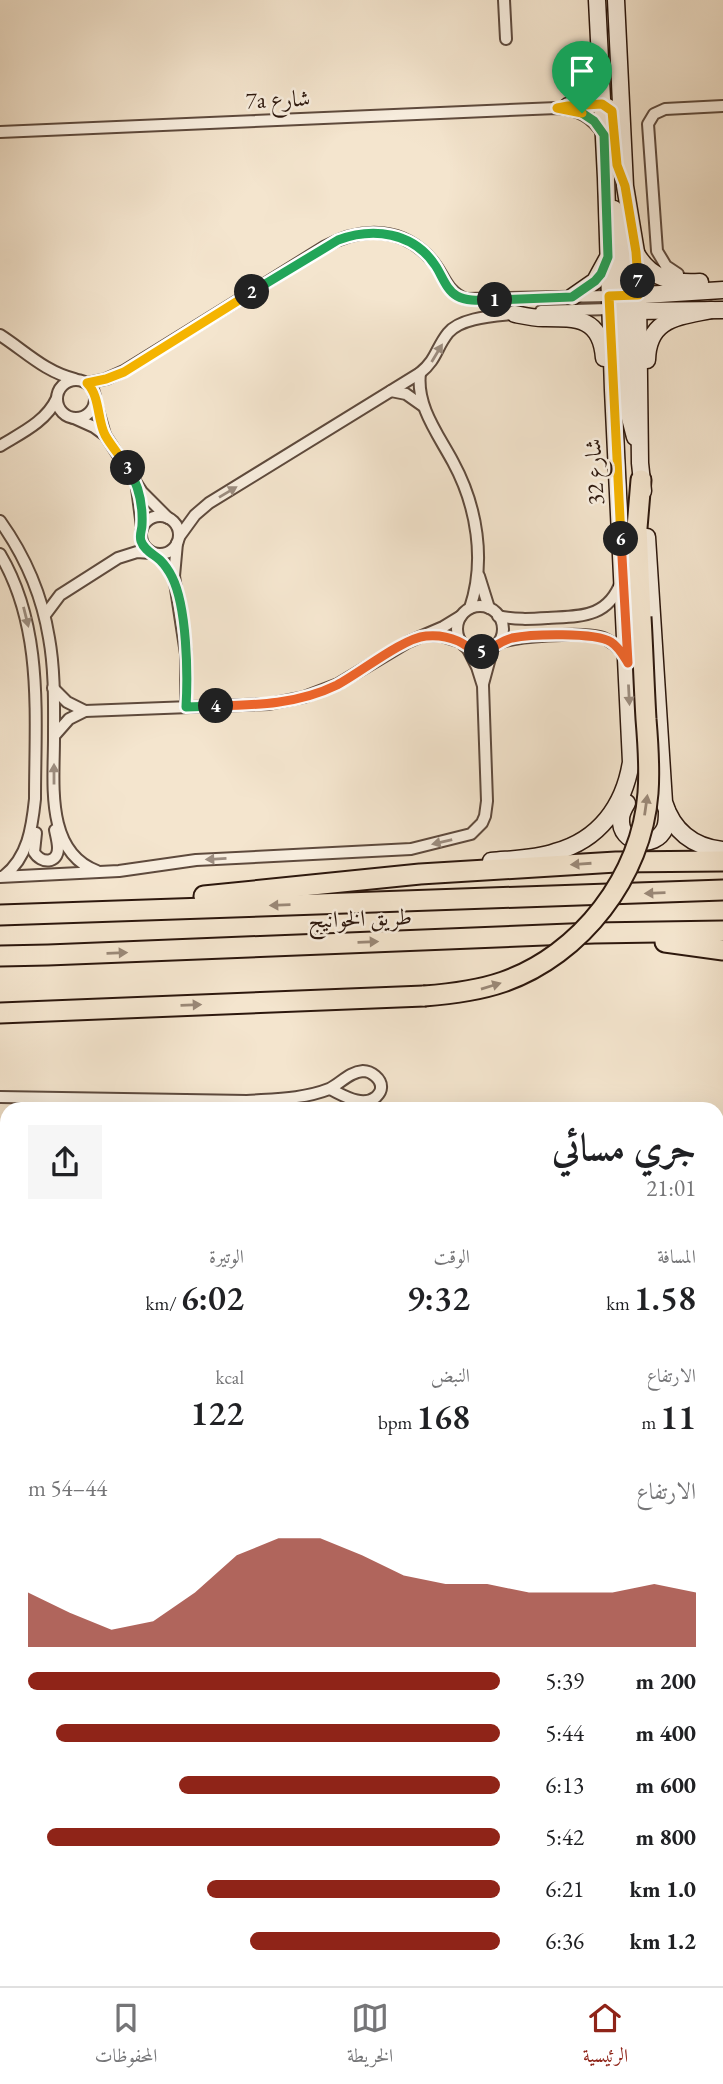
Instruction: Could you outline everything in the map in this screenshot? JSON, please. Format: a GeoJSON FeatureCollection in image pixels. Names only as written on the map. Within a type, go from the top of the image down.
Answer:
{"type":"FeatureCollection","features":[{"type":"Feature","properties":{"kind":"highway"},"geometry":{"type":"LineString","coordinates":[[0,1013],[452,994],[505,982],[554,956],[594,919],[611,898],[625,874],[640,836],[648,796],[649,768],[637,528],[641,480]]}},
{"type":"Feature","properties":{"kind":"highway"},"geometry":{"type":"LineString","coordinates":[[48,913],[420,874],[616,862],[723,861]]}},
{"type":"Feature","properties":{"kind":"highway","name":"طريق الخوانيج"},"geometry":{"type":"LineString","coordinates":[[0,915],[723,890]]}},
{"type":"Feature","properties":{"kind":"highway","name":"طريق الخوانيج"},"geometry":{"type":"LineString","coordinates":[[0,956],[594,933],[723,931]]}},
{"type":"Feature","properties":{"kind":"highway"},"geometry":{"type":"LineString","coordinates":[[594,933],[723,950]]}},
{"type":"Feature","properties":{"kind":"street"},"geometry":{"type":"LineString","coordinates":[[504,0],[506,39]]}},
{"type":"Feature","properties":{"kind":"street","name":"شارع 32"},"geometry":{"type":"LineString","coordinates":[[597,0],[608,257],[624,303],[640,399],[641,480],[663,793],[672,822],[689,839],[710,849],[723,850]]}},
{"type":"Feature","properties":{"kind":"street","name":"شارع 32"},"geometry":{"type":"LineString","coordinates":[[420,874],[469,863],[553,853],[570,847],[601,827],[622,797],[628,780],[631,762],[628,663],[613,390],[624,303],[636,252],[625,186],[617,0]]}},
{"type":"Feature","properties":{"kind":"street"},"geometry":{"type":"LineString","coordinates":[[562,107],[579,99],[589,90],[601,69]]}},
{"type":"Feature","properties":{"kind":"street"},"geometry":{"type":"LineString","coordinates":[[562,107],[602,104],[610,107],[614,115],[617,165],[625,186]]}},
{"type":"Feature","properties":{"kind":"street"},"geometry":{"type":"LineString","coordinates":[[678,274],[666,266],[657,251],[648,124],[654,114],[665,109],[723,106]]}},
{"type":"Feature","properties":{"kind":"street","name":"7a شارع"},"geometry":{"type":"LineString","coordinates":[[0,132],[562,107],[582,113],[594,121],[604,135]]}},
{"type":"Feature","properties":{"kind":"street"},"geometry":{"type":"LineString","coordinates":[[606,178],[620,237],[630,421],[633,434],[640,445]]}},
{"type":"Feature","properties":{"kind":"street"},"geometry":{"type":"LineString","coordinates":[[0,446],[43,419],[54,406],[63,384],[106,379],[124,372],[324,247],[352,234],[383,233],[412,243],[435,264],[451,292],[466,299],[572,297],[717,310]]}},
{"type":"Feature","properties":{"kind":"street"},"geometry":{"type":"LineString","coordinates":[[636,252],[652,273],[668,281],[723,284]]}},
{"type":"Feature","properties":{"kind":"street"},"geometry":{"type":"LineString","coordinates":[[572,297],[595,281],[608,257]]}},
{"type":"Feature","properties":{"kind":"street"},"geometry":{"type":"LineString","coordinates":[[45,615],[60,595],[118,558],[137,552],[167,553],[195,515],[209,503],[420,373],[457,325],[472,320],[515,314],[723,290]]}},
{"type":"Feature","properties":{"kind":"street"},"geometry":{"type":"LineString","coordinates":[[640,399],[647,382],[648,347],[660,326],[674,318],[717,310]]}},
{"type":"Feature","properties":{"kind":"street"},"geometry":{"type":"LineString","coordinates":[[515,314],[574,318],[589,325],[600,337],[605,373],[613,390]]}},
{"type":"Feature","properties":{"kind":"street"},"geometry":{"type":"LineString","coordinates":[[0,335],[41,366],[81,381],[94,393],[105,435]]}},
{"type":"Feature","properties":{"kind":"street"},"geometry":{"type":"LineString","coordinates":[[41,366],[50,380],[61,411],[94,426],[105,435],[153,505],[176,526],[178,540],[174,559],[175,584],[186,654],[186,707]]}},
{"type":"Feature","properties":{"kind":"street"},"geometry":{"type":"LineString","coordinates":[[420,373],[419,393],[423,406],[456,466],[469,499],[476,534],[478,570],[493,612],[501,621],[502,633],[495,646],[483,686]]}},
{"type":"Feature","properties":{"kind":"street"},"geometry":{"type":"LineString","coordinates":[[391,391],[406,394],[423,406]]}},
{"type":"Feature","properties":{"kind":"street"},"geometry":{"type":"LineString","coordinates":[[72,417],[85,416],[90,412],[95,400]]}},
{"type":"Feature","properties":{"kind":"street"},"geometry":{"type":"LineString","coordinates":[[136,482],[142,545],[164,564],[175,584]]}},
{"type":"Feature","properties":{"kind":"street"},"geometry":{"type":"LineString","coordinates":[[142,527],[150,519],[162,516],[168,518]]}},
{"type":"Feature","properties":{"kind":"street"},"geometry":{"type":"LineString","coordinates":[[0,521],[31,574],[45,615],[52,663],[54,819],[58,852],[46,862],[40,860],[34,852],[37,819],[32,646],[21,600],[0,554]]}},
{"type":"Feature","properties":{"kind":"street"},"geometry":{"type":"LineString","coordinates":[[2,877],[132,870],[196,860],[411,849],[471,834],[482,823],[487,801],[483,686],[457,626],[466,612],[478,570]]}},
{"type":"Feature","properties":{"kind":"street"},"geometry":{"type":"LineString","coordinates":[[54,737],[69,719],[85,711],[269,704],[304,697],[338,684],[408,642],[443,627],[476,607],[516,619],[592,614],[609,602],[623,576]]}},
{"type":"Feature","properties":{"kind":"street"},"geometry":{"type":"LineString","coordinates":[[423,636],[442,636],[481,652],[516,638],[593,636],[611,642],[628,663]]}},
{"type":"Feature","properties":{"kind":"street"},"geometry":{"type":"LineString","coordinates":[[52,688],[67,702],[85,711]]}},
{"type":"Feature","properties":{"kind":"street"},"geometry":{"type":"LineString","coordinates":[[631,762],[631,789],[621,821],[625,833],[636,841],[650,842],[656,839],[665,828],[667,811]]}},
{"type":"Feature","properties":{"kind":"street"},"geometry":{"type":"LineString","coordinates":[[54,798],[60,830],[68,849],[79,861],[99,872]]}},
{"type":"Feature","properties":{"kind":"street"},"geometry":{"type":"LineString","coordinates":[[2,877],[18,863],[24,850],[32,825],[35,799]]}},
{"type":"Feature","properties":{"kind":"street"},"geometry":{"type":"LineString","coordinates":[[0,1097],[247,1101],[281,1099],[330,1089]]}},
{"type":"Feature","properties":{"kind":"route"},"geometry":{"type":"LineString","coordinates":[[602,104],[610,107],[614,115],[618,173],[625,186],[636,252],[638,295],[609,296],[628,663],[611,642],[593,636],[516,638],[481,652],[468,649],[461,642],[432,635],[408,642],[338,684],[304,697],[269,704],[186,707],[186,654],[175,584],[164,564],[142,545],[141,509],[136,482],[105,435],[92,387],[87,383],[124,372],[324,247],[352,234],[383,233],[412,243],[435,264],[451,292],[466,299],[572,297],[595,281],[608,257],[604,135],[594,121],[582,113],[557,108],[602,104]]}}]}
